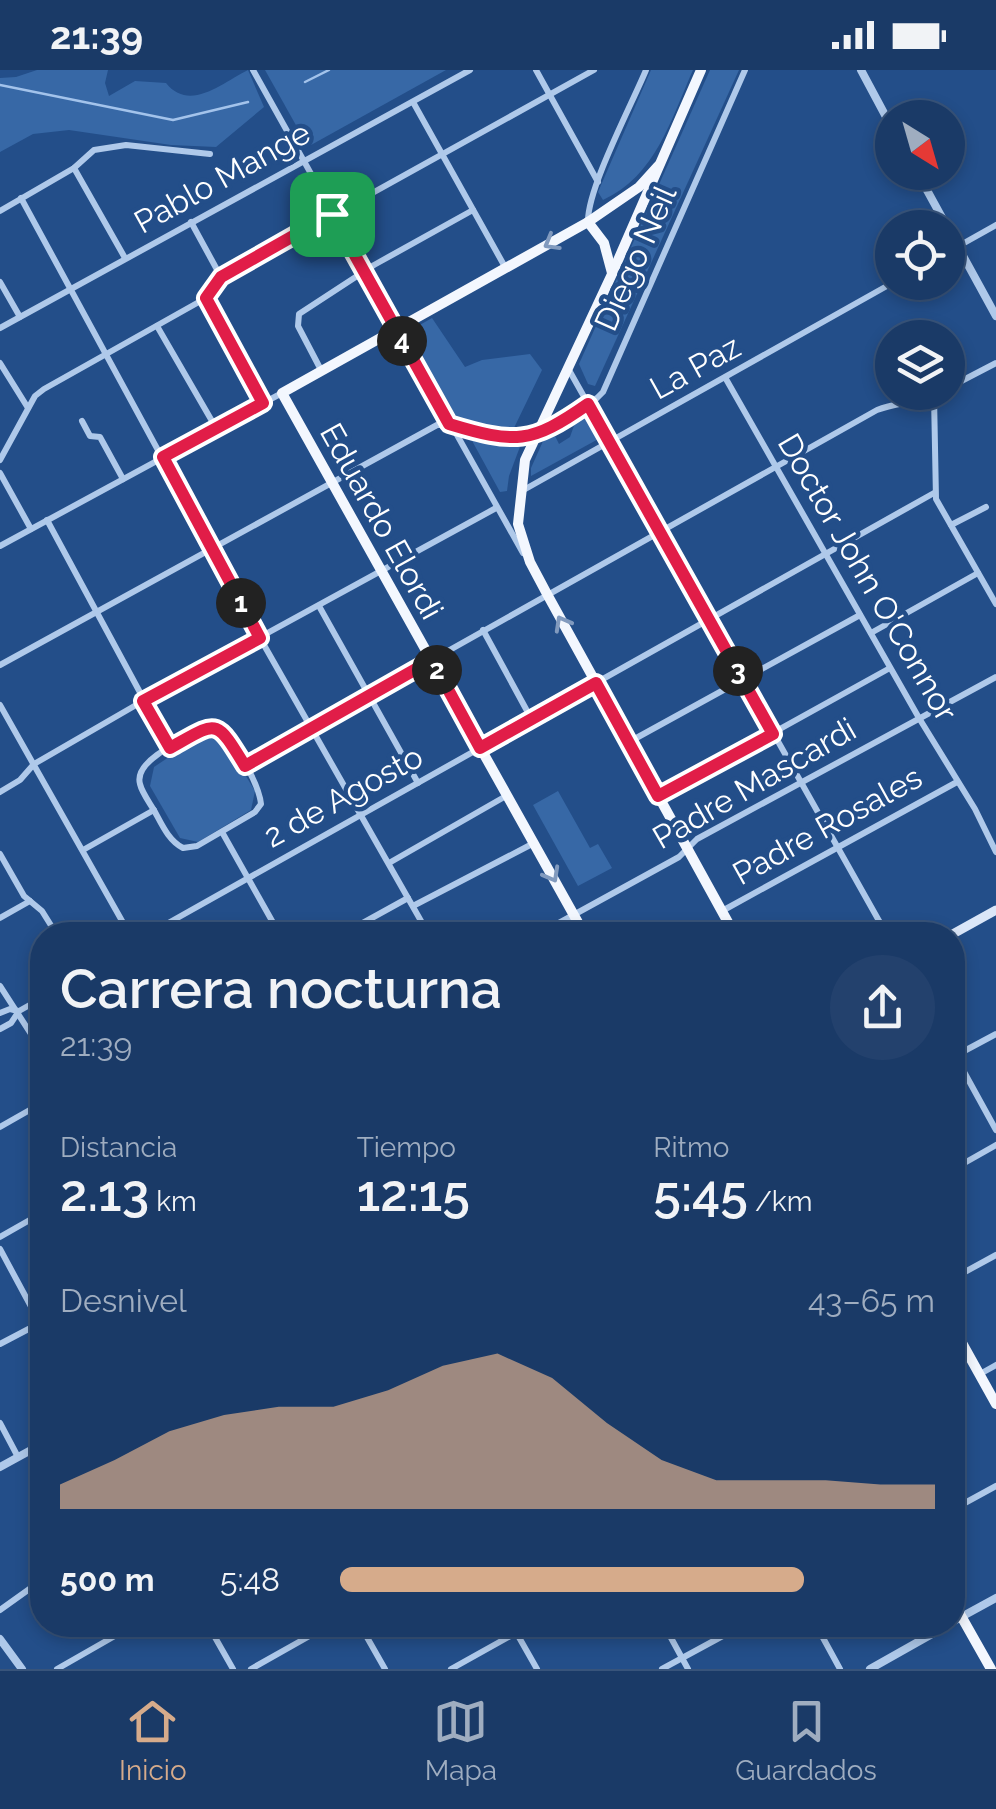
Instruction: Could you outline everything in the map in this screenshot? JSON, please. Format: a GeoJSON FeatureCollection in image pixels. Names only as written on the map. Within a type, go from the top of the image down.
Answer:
{"type":"FeatureCollection","features":[{"type":"Feature","properties":{"kind":"main road"},"geometry":{"type":"LineString","coordinates":[[701,70],[612,274],[535,434],[525,460],[518,524],[530,562],[728,922]]}},
{"type":"Feature","properties":{"kind":"main road"},"geometry":{"type":"LineString","coordinates":[[282,393],[588,222],[638,188],[658,166]]}},
{"type":"Feature","properties":{"kind":"main road"},"geometry":{"type":"LineString","coordinates":[[588,222],[604,243],[612,274]]}},
{"type":"Feature","properties":{"kind":"main road","name":"Eduardo Elordi"},"geometry":{"type":"LineString","coordinates":[[282,393],[578,922]]}},
{"type":"Feature","properties":{"kind":"main road"},"geometry":{"type":"LineString","coordinates":[[965,927],[996,910]]}},
{"type":"Feature","properties":{"kind":"main road"},"geometry":{"type":"LineString","coordinates":[[965,1348],[996,1404]]}},
{"type":"Feature","properties":{"kind":"main road"},"geometry":{"type":"LineString","coordinates":[[965,1635],[991,1669]]}},
{"type":"Feature","properties":{"kind":"street"},"geometry":{"type":"LineString","coordinates":[[253,70],[496,508],[530,562]]}},
{"type":"Feature","properties":{"kind":"street","name":"Pablo Mange"},"geometry":{"type":"LineString","coordinates":[[0,328],[470,70]]}},
{"type":"Feature","properties":{"kind":"street"},"geometry":{"type":"LineString","coordinates":[[536,70],[598,182]]}},
{"type":"Feature","properties":{"kind":"street"},"geometry":{"type":"LineString","coordinates":[[0,460],[28,408],[44,389],[206,298],[221,277],[594,70]]}},
{"type":"Feature","properties":{"kind":"street","name":"Diego Neil"},"geometry":{"type":"LineString","coordinates":[[588,222],[598,182],[646,70]]}},
{"type":"Feature","properties":{"kind":"street","name":"Diego Neil"},"geometry":{"type":"LineString","coordinates":[[535,434],[560,424],[603,392],[745,70]]}},
{"type":"Feature","properties":{"kind":"street"},"geometry":{"type":"LineString","coordinates":[[861,70],[877,100]]}},
{"type":"Feature","properties":{"kind":"street"},"geometry":{"type":"LineString","coordinates":[[412,102],[506,268]]}},
{"type":"Feature","properties":{"kind":"street"},"geometry":{"type":"LineString","coordinates":[[0,211],[74,168],[94,150],[115,145],[210,154]]}},
{"type":"Feature","properties":{"kind":"street"},"geometry":{"type":"LineString","coordinates":[[74,168],[125,258]]}},
{"type":"Feature","properties":{"kind":"street"},"geometry":{"type":"LineString","coordinates":[[22,198],[260,638],[422,922]]}},
{"type":"Feature","properties":{"kind":"street"},"geometry":{"type":"LineString","coordinates":[[322,370],[298,326],[299,314],[474,210]]}},
{"type":"Feature","properties":{"kind":"street"},"geometry":{"type":"LineString","coordinates":[[191,222],[221,277]]}},
{"type":"Feature","properties":{"kind":"street"},"geometry":{"type":"LineString","coordinates":[[965,242],[996,224]]}},
{"type":"Feature","properties":{"kind":"street"},"geometry":{"type":"LineString","coordinates":[[965,259],[996,316]]}},
{"type":"Feature","properties":{"kind":"street"},"geometry":{"type":"LineString","coordinates":[[0,282],[20,317]]}},
{"type":"Feature","properties":{"kind":"street","name":"La Paz"},"geometry":{"type":"LineString","coordinates":[[519,493],[875,293]]}},
{"type":"Feature","properties":{"kind":"street"},"geometry":{"type":"LineString","coordinates":[[206,298],[263,403]]}},
{"type":"Feature","properties":{"kind":"street"},"geometry":{"type":"LineString","coordinates":[[156,326],[216,429]]}},
{"type":"Feature","properties":{"kind":"street"},"geometry":{"type":"LineString","coordinates":[[965,379],[996,362]]}},
{"type":"Feature","properties":{"kind":"street"},"geometry":{"type":"LineString","coordinates":[[0,363],[28,408]]}},
{"type":"Feature","properties":{"kind":"street"},"geometry":{"type":"LineString","coordinates":[[568,368],[880,922]]}},
{"type":"Feature","properties":{"kind":"street","name":"Doctor John O'Connor"},"geometry":{"type":"LineString","coordinates":[[726,378],[996,852]]}},
{"type":"Feature","properties":{"kind":"street"},"geometry":{"type":"LineString","coordinates":[[0,546],[282,393]]}},
{"type":"Feature","properties":{"kind":"street"},"geometry":{"type":"LineString","coordinates":[[245,766],[877,410]]}},
{"type":"Feature","properties":{"kind":"street"},"geometry":{"type":"LineString","coordinates":[[937,410],[934,493],[996,604]]}},
{"type":"Feature","properties":{"kind":"street"},"geometry":{"type":"LineString","coordinates":[[82,421],[90,436],[100,438],[123,479]]}},
{"type":"Feature","properties":{"kind":"street"},"geometry":{"type":"LineString","coordinates":[[0,665],[437,425],[449,424],[500,439],[535,434]]}},
{"type":"Feature","properties":{"kind":"street"},"geometry":{"type":"LineString","coordinates":[[0,473],[30,530]]}},
{"type":"Feature","properties":{"kind":"street","name":"2 de Agosto"},"geometry":{"type":"LineString","coordinates":[[170,922],[934,493]]}},
{"type":"Feature","properties":{"kind":"street"},"geometry":{"type":"LineString","coordinates":[[951,525],[986,507]]}},
{"type":"Feature","properties":{"kind":"street"},"geometry":{"type":"LineString","coordinates":[[0,792],[20,780],[34,764],[143,701],[496,508]]}},
{"type":"Feature","properties":{"kind":"street"},"geometry":{"type":"LineString","coordinates":[[48,520],[170,748]]}},
{"type":"Feature","properties":{"kind":"street"},"geometry":{"type":"LineString","coordinates":[[871,633],[978,573]]}},
{"type":"Feature","properties":{"kind":"street"},"geometry":{"type":"LineString","coordinates":[[319,606],[418,783]]}},
{"type":"Feature","properties":{"kind":"street"},"geometry":{"type":"LineString","coordinates":[[629,742],[860,614]]}},
{"type":"Feature","properties":{"kind":"street"},"geometry":{"type":"LineString","coordinates":[[483,630],[532,720]]}},
{"type":"Feature","properties":{"kind":"street"},"geometry":{"type":"LineString","coordinates":[[658,796],[890,668]]}},
{"type":"Feature","properties":{"kind":"street","name":"Padre Mascardi"},"geometry":{"type":"LineString","coordinates":[[560,922],[679,857],[698,839],[996,677]]}},
{"type":"Feature","properties":{"kind":"street"},"geometry":{"type":"LineString","coordinates":[[0,705],[3,718],[34,764],[123,922]]}},
{"type":"Feature","properties":{"kind":"street"},"geometry":{"type":"LineString","coordinates":[[216,727],[225,733],[245,766],[261,804],[256,812],[196,846],[183,848],[172,841],[140,784],[139,774],[145,762],[207,728],[216,727]]}},
{"type":"Feature","properties":{"kind":"street","name":"Padre Rosales"},"geometry":{"type":"LineString","coordinates":[[722,912],[957,782]]}},
{"type":"Feature","properties":{"kind":"street"},"geometry":{"type":"LineString","coordinates":[[390,863],[508,796]]}},
{"type":"Feature","properties":{"kind":"street"},"geometry":{"type":"LineString","coordinates":[[83,850],[154,810]]}},
{"type":"Feature","properties":{"kind":"street"},"geometry":{"type":"LineString","coordinates":[[222,832],[273,922]]}},
{"type":"Feature","properties":{"kind":"street"},"geometry":{"type":"LineString","coordinates":[[413,906],[534,843]]}},
{"type":"Feature","properties":{"kind":"street"},"geometry":{"type":"LineString","coordinates":[[0,854],[48,922]]}},
{"type":"Feature","properties":{"kind":"street"},"geometry":{"type":"LineString","coordinates":[[365,922],[408,898]]}},
{"type":"Feature","properties":{"kind":"street"},"geometry":{"type":"LineString","coordinates":[[0,918],[30,901]]}},
{"type":"Feature","properties":{"kind":"street"},"geometry":{"type":"LineString","coordinates":[[0,986],[30,1030]]}},
{"type":"Feature","properties":{"kind":"street"},"geometry":{"type":"LineString","coordinates":[[0,1029],[11,1024],[19,1011],[30,1005]]}},
{"type":"Feature","properties":{"kind":"street"},"geometry":{"type":"LineString","coordinates":[[0,1013],[19,1011]]}},
{"type":"Feature","properties":{"kind":"street"},"geometry":{"type":"LineString","coordinates":[[965,1050],[996,1034]]}},
{"type":"Feature","properties":{"kind":"street"},"geometry":{"type":"LineString","coordinates":[[965,1075],[996,1130]]}},
{"type":"Feature","properties":{"kind":"street"},"geometry":{"type":"LineString","coordinates":[[0,1127],[30,1110]]}},
{"type":"Feature","properties":{"kind":"street"},"geometry":{"type":"LineString","coordinates":[[965,1163],[996,1146]]}},
{"type":"Feature","properties":{"kind":"street"},"geometry":{"type":"LineString","coordinates":[[0,1237],[30,1221]]}},
{"type":"Feature","properties":{"kind":"street"},"geometry":{"type":"LineString","coordinates":[[0,1249],[30,1305]]}},
{"type":"Feature","properties":{"kind":"street"},"geometry":{"type":"LineString","coordinates":[[965,1272],[996,1255]]}},
{"type":"Feature","properties":{"kind":"street"},"geometry":{"type":"LineString","coordinates":[[0,1344],[30,1330]]}},
{"type":"Feature","properties":{"kind":"street"},"geometry":{"type":"LineString","coordinates":[[980,1374],[996,1365]]}},
{"type":"Feature","properties":{"kind":"street"},"geometry":{"type":"LineString","coordinates":[[0,1423],[18,1457]]}},
{"type":"Feature","properties":{"kind":"street"},"geometry":{"type":"LineString","coordinates":[[0,1467],[30,1450]]}},
{"type":"Feature","properties":{"kind":"street"},"geometry":{"type":"LineString","coordinates":[[965,1503],[996,1486]]}},
{"type":"Feature","properties":{"kind":"street"},"geometry":{"type":"LineString","coordinates":[[0,1610],[30,1589]]}},
{"type":"Feature","properties":{"kind":"street"},"geometry":{"type":"LineString","coordinates":[[965,1615],[996,1598]]}},
{"type":"Feature","properties":{"kind":"street"},"geometry":{"type":"LineString","coordinates":[[57,1669],[113,1637]]}},
{"type":"Feature","properties":{"kind":"street"},"geometry":{"type":"LineString","coordinates":[[215,1637],[233,1669]]}},
{"type":"Feature","properties":{"kind":"street"},"geometry":{"type":"LineString","coordinates":[[251,1669],[308,1637]]}},
{"type":"Feature","properties":{"kind":"street"},"geometry":{"type":"LineString","coordinates":[[367,1637],[385,1669]]}},
{"type":"Feature","properties":{"kind":"street"},"geometry":{"type":"LineString","coordinates":[[451,1669],[501,1637]]}},
{"type":"Feature","properties":{"kind":"street"},"geometry":{"type":"LineString","coordinates":[[519,1637],[537,1669]]}},
{"type":"Feature","properties":{"kind":"street"},"geometry":{"type":"LineString","coordinates":[[671,1637],[688,1669]]}},
{"type":"Feature","properties":{"kind":"street"},"geometry":{"type":"LineString","coordinates":[[662,1669],[721,1637]]}},
{"type":"Feature","properties":{"kind":"street"},"geometry":{"type":"LineString","coordinates":[[823,1637],[840,1669]]}},
{"type":"Feature","properties":{"kind":"street"},"geometry":{"type":"LineString","coordinates":[[870,1669],[926,1637]]}},
{"type":"Feature","properties":{"kind":"street"},"geometry":{"type":"LineString","coordinates":[[0,1639],[22,1669]]}},
{"type":"Feature","properties":{"kind":"shaded area"},"geometry":{"type":"Polygon","coordinates":[[[37,70],[108,70],[105,83],[109,96],[135,81],[166,83],[175,92],[196,95],[248,70],[264,107],[216,147],[171,145],[69,130],[33,134],[0,152],[0,78],[37,70]]]}},
{"type":"Feature","properties":{"kind":"shaded area"},"geometry":{"type":"Polygon","coordinates":[[[265,70],[446,70],[311,145],[306,143],[265,70]]]}},
{"type":"Feature","properties":{"kind":"shaded area"},"geometry":{"type":"Polygon","coordinates":[[[651,70],[693,70],[649,161],[621,190],[603,200],[598,192],[651,70]]]}},
{"type":"Feature","properties":{"kind":"shaded area"},"geometry":{"type":"Polygon","coordinates":[[[710,70],[739,70],[595,386],[588,384],[579,364],[710,70]]]}},
{"type":"Feature","properties":{"kind":"shaded area"},"geometry":{"type":"Polygon","coordinates":[[[432,318],[465,367],[482,360],[530,354],[542,370],[513,430],[472,429],[452,417],[404,334],[432,318]]]}},
{"type":"Feature","properties":{"kind":"shaded area"},"geometry":{"type":"Polygon","coordinates":[[[585,412],[602,437],[531,476],[544,439],[555,436],[559,444],[570,437],[577,417],[585,412]]]}},
{"type":"Feature","properties":{"kind":"shaded area"},"geometry":{"type":"Polygon","coordinates":[[[470,437],[491,443],[521,444],[507,491],[500,492],[470,437]]]}},
{"type":"Feature","properties":{"kind":"shaded area"},"geometry":{"type":"Polygon","coordinates":[[[215,736],[224,740],[255,791],[251,810],[198,842],[180,838],[150,786],[154,767],[181,749],[215,736]]]}},
{"type":"Feature","properties":{"kind":"shaded area"},"geometry":{"type":"Polygon","coordinates":[[[558,791],[590,848],[598,844],[612,868],[578,886],[533,805],[558,791]]]}},
{"type":"Feature","properties":{"kind":"waterway"},"geometry":{"type":"LineString","coordinates":[[305,82],[329,70]]}},
{"type":"Feature","properties":{"kind":"waterway"},"geometry":{"type":"LineString","coordinates":[[0,85],[173,120],[248,102]]}},
{"type":"Feature","properties":{"kind":"route"},"geometry":{"type":"LineString","coordinates":[[332,214],[449,424],[491,438],[511,440],[549,430],[588,404],[773,734],[658,796],[596,683],[480,748],[432,660],[245,766],[225,733],[216,727],[170,748],[143,701],[260,638],[163,457],[263,403],[206,298],[221,277],[332,214]]}}]}
